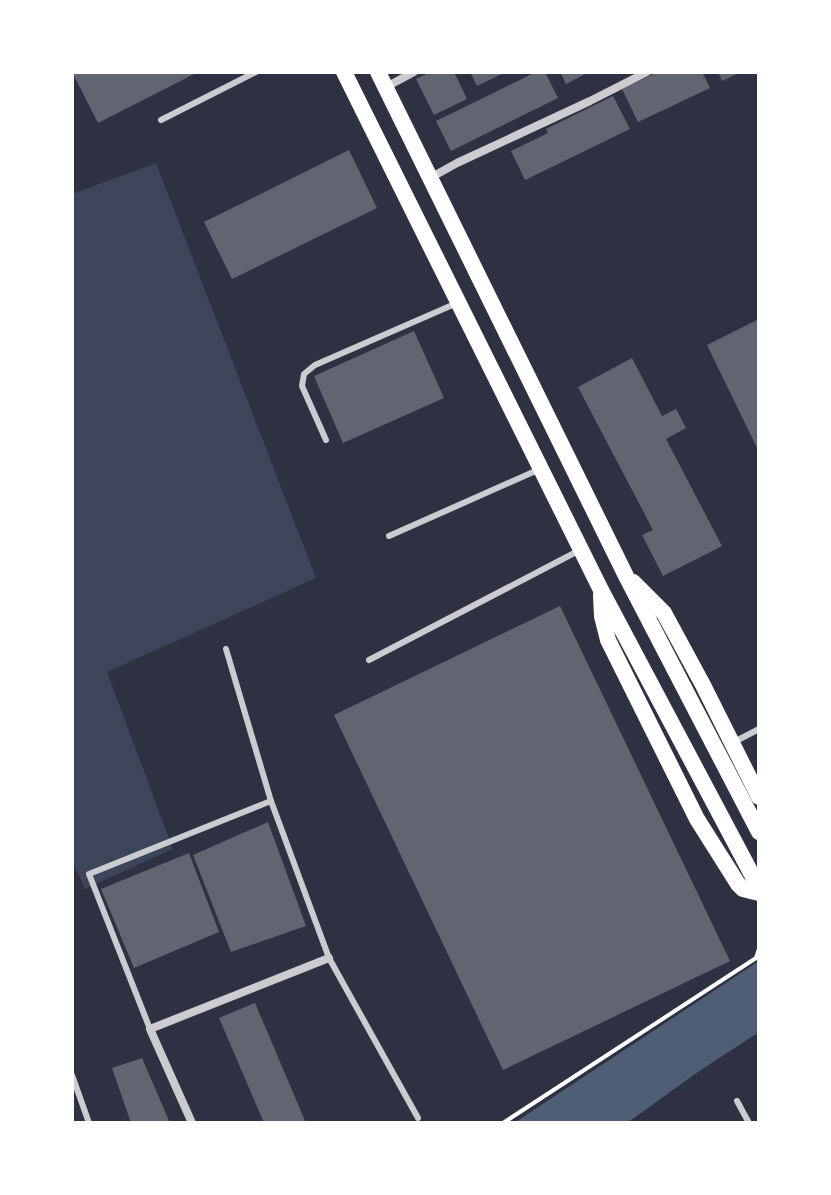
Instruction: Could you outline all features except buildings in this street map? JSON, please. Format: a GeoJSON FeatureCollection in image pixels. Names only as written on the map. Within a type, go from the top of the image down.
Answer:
{"type":"FeatureCollection","features":[{"type":"Feature","properties":{"kind":"main road"},"geometry":{"type":"LineString","coordinates":[[344,72],[580,550],[759,891]]}},
{"type":"Feature","properties":{"kind":"main road"},"geometry":{"type":"LineString","coordinates":[[382,80],[626,576],[759,832]]}},
{"type":"Feature","properties":{"kind":"main road"},"geometry":{"type":"LineString","coordinates":[[626,576],[664,613],[759,797]]}},
{"type":"Feature","properties":{"kind":"main road"},"geometry":{"type":"LineString","coordinates":[[601,590],[602,616],[608,640],[697,819],[738,884],[743,889],[759,891]]}},
{"type":"Feature","properties":{"kind":"street"},"geometry":{"type":"LineString","coordinates":[[382,80],[414,72]]}},
{"type":"Feature","properties":{"kind":"street"},"geometry":{"type":"LineString","coordinates":[[430,178],[647,72]]}},
{"type":"Feature","properties":{"kind":"street"},"geometry":{"type":"LineString","coordinates":[[192,1123],[150,1029],[329,958]]}},
{"type":"Feature","properties":{"kind":"lane"},"geometry":{"type":"LineString","coordinates":[[161,120],[256,72]]}},
{"type":"Feature","properties":{"kind":"lane"},"geometry":{"type":"LineString","coordinates":[[326,440],[302,386],[304,374],[315,365],[458,302]]}},
{"type":"Feature","properties":{"kind":"lane"},"geometry":{"type":"LineString","coordinates":[[389,536],[540,469]]}},
{"type":"Feature","properties":{"kind":"lane"},"geometry":{"type":"LineString","coordinates":[[369,660],[580,550]]}},
{"type":"Feature","properties":{"kind":"lane"},"geometry":{"type":"LineString","coordinates":[[226,649],[271,801],[329,958],[418,1118]]}},
{"type":"Feature","properties":{"kind":"lane"},"geometry":{"type":"LineString","coordinates":[[732,743],[759,729]]}},
{"type":"Feature","properties":{"kind":"lane"},"geometry":{"type":"LineString","coordinates":[[150,1029],[89,874],[271,801]]}},
{"type":"Feature","properties":{"kind":"lane"},"geometry":{"type":"LineString","coordinates":[[72,1075],[89,1123]]}},
{"type":"Feature","properties":{"kind":"lane"},"geometry":{"type":"LineString","coordinates":[[737,1101],[749,1123]]}},
{"type":"Feature","properties":{"kind":"path"},"geometry":{"type":"LineString","coordinates":[[503,1123],[756,958],[759,949]]}},
{"type":"Feature","properties":{"kind":"shaded area"},"geometry":{"type":"Polygon","coordinates":[[[156,163],[316,578],[107,672],[173,849],[85,889],[72,861],[72,194],[156,163]]]}},
{"type":"Feature","properties":{"kind":"shaded area"},"geometry":{"type":"Polygon","coordinates":[[[759,961],[759,1032],[627,1123],[514,1123],[759,961]]]}}]}
